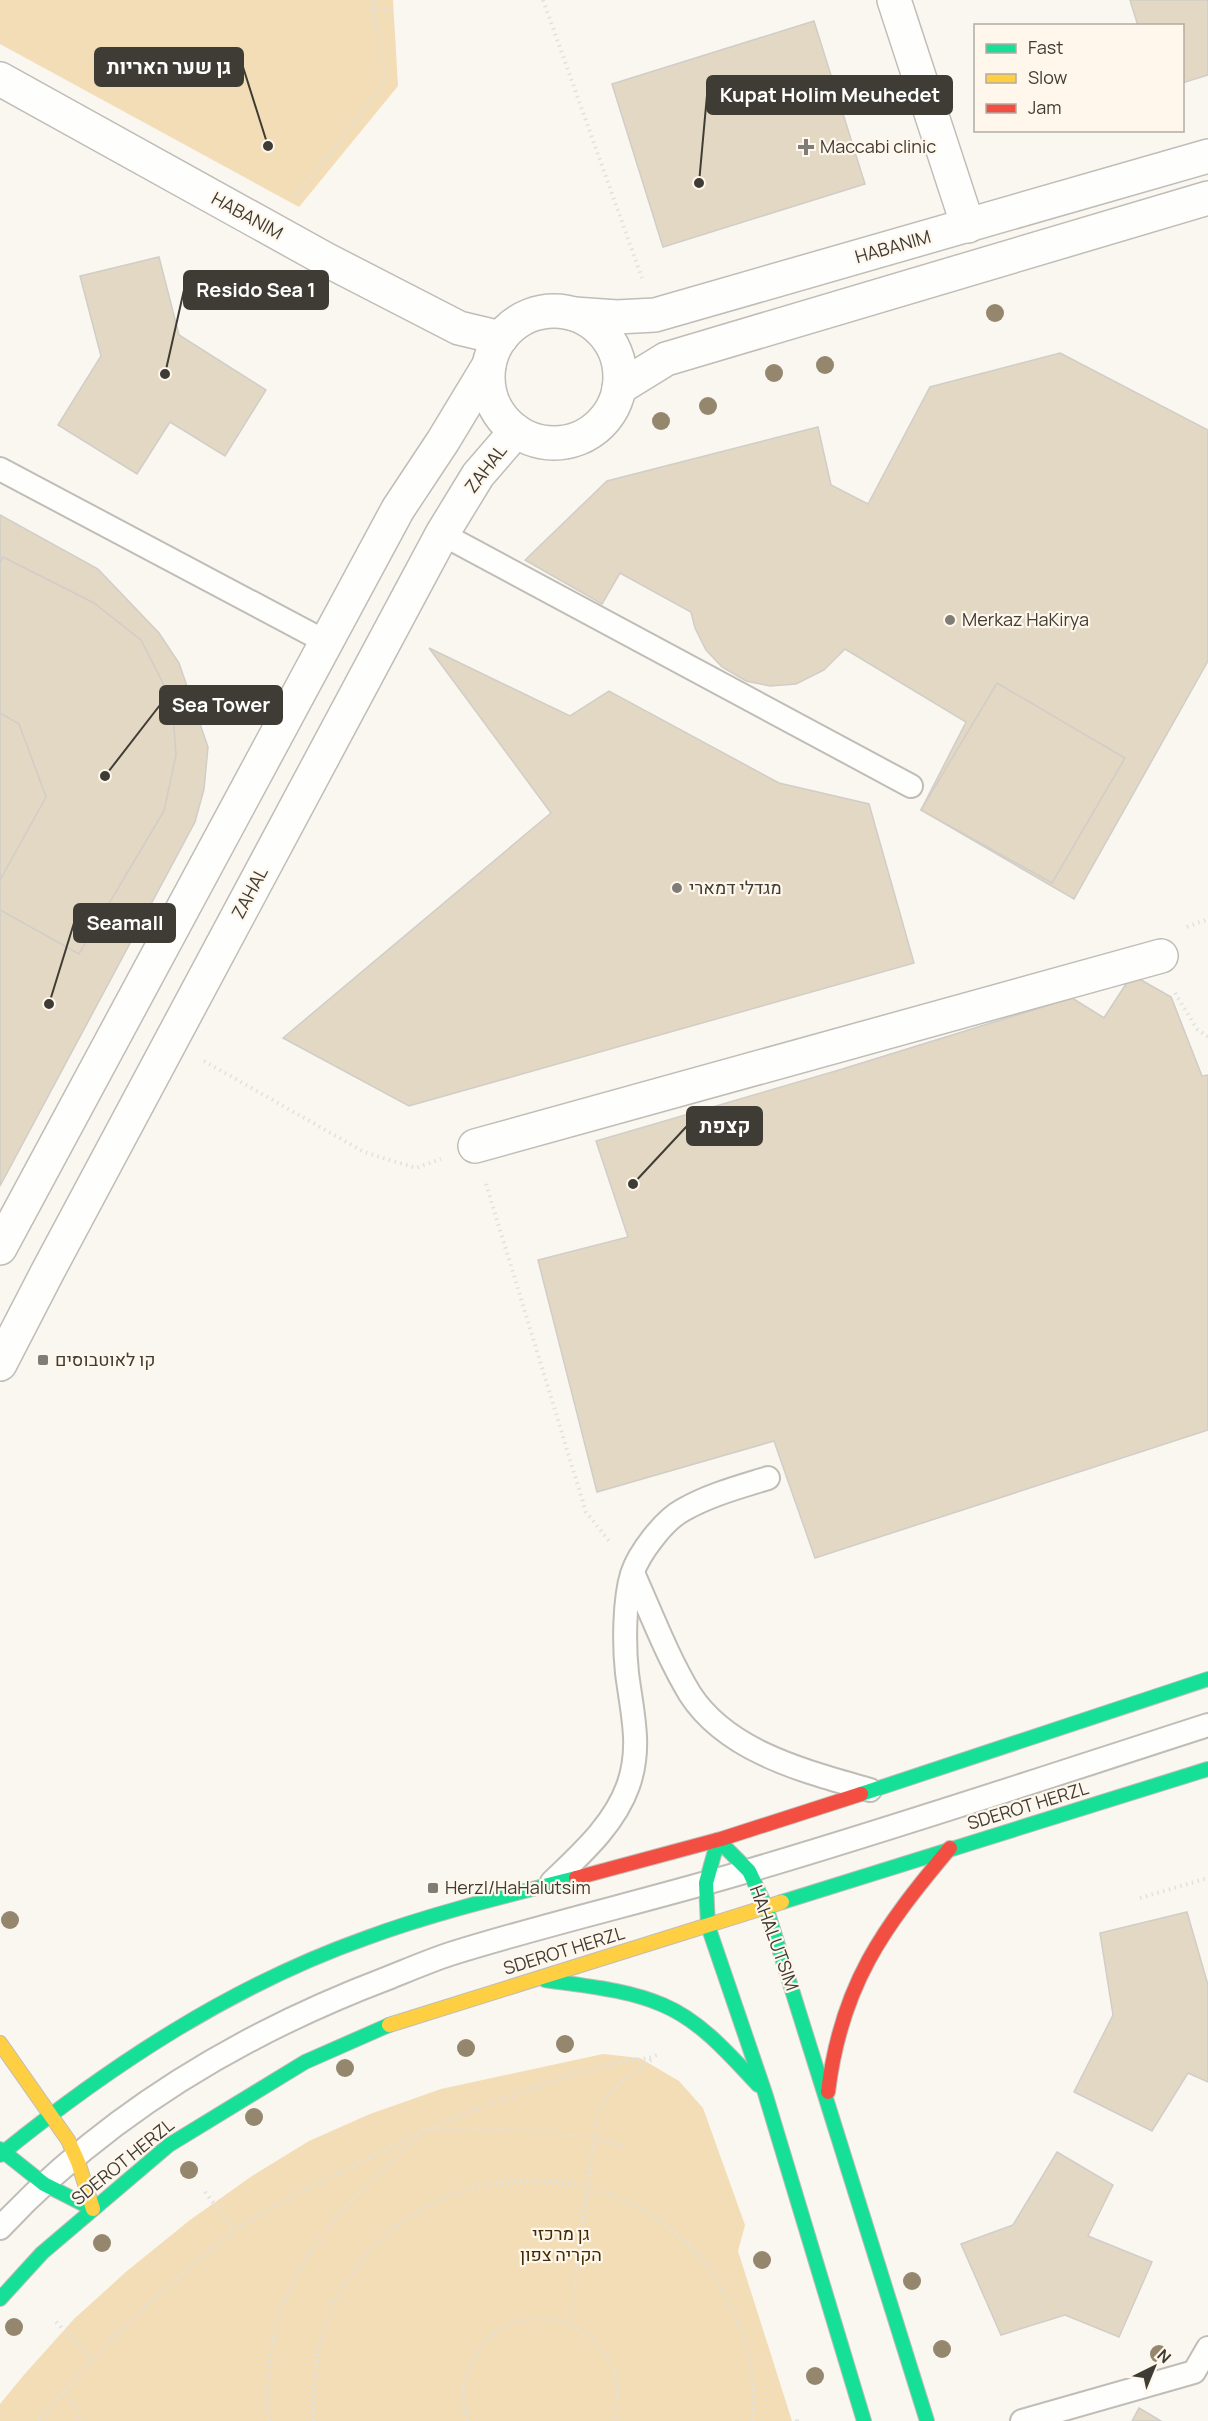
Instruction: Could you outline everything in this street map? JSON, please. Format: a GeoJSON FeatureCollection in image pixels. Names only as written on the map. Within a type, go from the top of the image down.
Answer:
{"type":"FeatureCollection","features":[{"type":"Feature","properties":{"kind":"main road"},"geometry":{"type":"LineString","coordinates":[[93,2209],[44,2184],[1,2152],[134,2055],[209,2010],[264,1982],[366,1938],[420,1920],[718,1840],[1208,1678]]}},
{"type":"Feature","properties":{"kind":"main road","name":"SDEROT HERZL"},"geometry":{"type":"LineString","coordinates":[[0,2299],[42,2253],[169,2145],[305,2062],[392,2024],[1208,1769]]}},
{"type":"Feature","properties":{"kind":"main road"},"geometry":{"type":"LineString","coordinates":[[718,1840],[706,1883],[708,1926],[765,2093],[864,2421]]}},
{"type":"Feature","properties":{"kind":"main road","name":"HAHALUTSIM"},"geometry":{"type":"LineString","coordinates":[[718,1840],[749,1871],[766,1907],[927,2421]]}},
{"type":"Feature","properties":{"kind":"main road"},"geometry":{"type":"LineString","coordinates":[[827,2099],[834,2048],[843,2014],[855,1986],[907,1900],[950,1848]]}},
{"type":"Feature","properties":{"kind":"main road"},"geometry":{"type":"LineString","coordinates":[[538,1979],[624,1993],[664,2006],[707,2034],[765,2093]]}},
{"type":"Feature","properties":{"kind":"main road"},"geometry":{"type":"LineString","coordinates":[[0,2043],[51,2114],[76,2156],[93,2209]]}},
{"type":"Feature","properties":{"kind":"street"},"geometry":{"type":"LineString","coordinates":[[894,0],[968,226]]}},
{"type":"Feature","properties":{"kind":"street","name":"HABANIM"},"geometry":{"type":"LineString","coordinates":[[0,79],[270,229],[459,328],[495,351]]}},
{"type":"Feature","properties":{"kind":"street","name":"HABANIM"},"geometry":{"type":"LineString","coordinates":[[574,314],[617,317],[655,315],[1208,156]]}},
{"type":"Feature","properties":{"kind":"street"},"geometry":{"type":"LineString","coordinates":[[619,388],[666,358],[1208,198]]}},
{"type":"Feature","properties":{"kind":"street"},"geometry":{"type":"LineString","coordinates":[[0,1248],[398,509],[495,351],[512,326],[526,317],[542,312],[558,311],[574,314],[591,323],[604,336],[614,352],[619,370],[619,388],[613,406],[602,422],[588,434],[579,438],[551,444],[533,440],[516,431],[502,418],[493,402],[488,383],[495,351]]}},
{"type":"Feature","properties":{"kind":"street","name":"ZAHAL"},"geometry":{"type":"LineString","coordinates":[[0,1364],[442,534],[477,475],[516,431]]}},
{"type":"Feature","properties":{"kind":"street"},"geometry":{"type":"LineString","coordinates":[[475,1146],[1161,956]]}},
{"type":"Feature","properties":{"kind":"lane"},"geometry":{"type":"LineString","coordinates":[[0,469],[326,642]]}},
{"type":"Feature","properties":{"kind":"lane"},"geometry":{"type":"LineString","coordinates":[[442,534],[911,786]]}},
{"type":"Feature","properties":{"kind":"lane"},"geometry":{"type":"LineString","coordinates":[[549,1885],[581,1855],[605,1827],[620,1804],[628,1784],[633,1764],[636,1724],[625,1647],[633,1573],[656,1534],[680,1511],[709,1498],[768,1478]]}},
{"type":"Feature","properties":{"kind":"lane"},"geometry":{"type":"LineString","coordinates":[[633,1573],[675,1666],[691,1695],[703,1710],[732,1735],[760,1752],[782,1762],[870,1790]]}},
{"type":"Feature","properties":{"kind":"lane"},"geometry":{"type":"LineString","coordinates":[[0,2228],[76,2156],[140,2107],[203,2065],[292,2018],[363,1987],[449,1955],[749,1871],[1208,1725]]}},
{"type":"Feature","properties":{"kind":"lane"},"geometry":{"type":"LineString","coordinates":[[1022,2421],[1194,2372],[1208,2348]]}},
{"type":"Feature","properties":{"kind":"path"},"geometry":{"type":"LineString","coordinates":[[270,229],[348,131],[386,78],[372,7],[374,0]]}},
{"type":"Feature","properties":{"kind":"path"},"geometry":{"type":"LineString","coordinates":[[543,0],[655,315]]}},
{"type":"Feature","properties":{"kind":"path"},"geometry":{"type":"LineString","coordinates":[[372,7],[392,12]]}},
{"type":"Feature","properties":{"kind":"path"},"geometry":{"type":"LineString","coordinates":[[1161,956],[1173,990],[1197,1029],[1208,1037]]}},
{"type":"Feature","properties":{"kind":"path"},"geometry":{"type":"LineString","coordinates":[[168,1046],[214,1065],[364,1152],[416,1168],[475,1146],[586,1512],[633,1573]]}},
{"type":"Feature","properties":{"kind":"path"},"geometry":{"type":"LineString","coordinates":[[1140,1898],[1208,1878]]}},
{"type":"Feature","properties":{"kind":"path"},"geometry":{"type":"LineString","coordinates":[[39,2421],[92,2359],[144,2307],[234,2230],[295,2194],[428,2129],[567,2076],[614,2063],[660,2054],[616,2085],[606,2096],[598,2112],[569,2324]]}},
{"type":"Feature","properties":{"kind":"path"},"geometry":{"type":"LineString","coordinates":[[269,2421],[267,2393],[271,2353],[280,2315],[294,2278],[314,2244],[339,2213],[377,2174],[428,2129],[512,2129],[593,2137],[624,2147]]}},
{"type":"Feature","properties":{"kind":"path"},"geometry":{"type":"LineString","coordinates":[[314,2421],[313,2388],[318,2351],[329,2314],[347,2280],[370,2250],[398,2224],[430,2204],[466,2189],[503,2181],[542,2179],[587,2186],[616,2196],[651,2214],[682,2237],[708,2265],[729,2299],[743,2334],[752,2372],[752,2421]]}},
{"type":"Feature","properties":{"kind":"path"},"geometry":{"type":"LineString","coordinates":[[205,2193],[234,2230]]}},
{"type":"Feature","properties":{"kind":"path"},"geometry":{"type":"LineString","coordinates":[[467,2421],[463,2397],[466,2372],[478,2349],[496,2331],[519,2320],[544,2318],[569,2324],[591,2337],[608,2357],[617,2381],[618,2407],[613,2421]]}},
{"type":"Feature","properties":{"kind":"path"},"geometry":{"type":"LineString","coordinates":[[56,2322],[92,2359]]}},
{"type":"Feature","properties":{"kind":"path"},"geometry":{"type":"LineString","coordinates":[[65,2389],[82,2421]]}},
{"type":"Feature","properties":{"kind":"green space"},"geometry":{"type":"Polygon","coordinates":[[[0,0],[393,0],[398,86],[299,207],[0,44],[0,0]]]}},
{"type":"Feature","properties":{"kind":"green space","name":"גן מרכזי הקריה צפון"},"geometry":{"type":"Polygon","coordinates":[[[603,2054],[640,2058],[679,2081],[703,2108],[745,2225],[738,2251],[792,2421],[0,2421],[0,2404],[74,2319],[127,2271],[190,2220],[252,2176],[309,2141],[370,2114],[441,2089],[603,2054]]]}},
{"type":"Feature","properties":{"kind":"building"},"geometry":{"type":"Polygon","coordinates":[[[1130,0],[1208,0],[1208,75],[1184,82],[1184,24],[1137,24],[1130,0]]]}},
{"type":"Feature","properties":{"kind":"building"},"geometry":{"type":"Polygon","coordinates":[[[814,21],[865,184],[663,247],[612,84],[814,21]]]}},
{"type":"Feature","properties":{"kind":"building"},"geometry":{"type":"Polygon","coordinates":[[[159,257],[179,335],[266,390],[225,456],[170,422],[137,474],[58,425],[101,356],[80,276],[159,257]]]}},
{"type":"Feature","properties":{"kind":"building","name":"Merkaz HaKirya"},"geometry":{"type":"Polygon","coordinates":[[[1060,353],[1208,430],[1208,661],[1074,899],[921,810],[966,722],[845,649],[824,670],[796,684],[770,686],[746,681],[722,667],[706,650],[695,628],[691,612],[620,573],[602,604],[525,560],[607,481],[818,427],[831,485],[868,504],[930,387],[1060,353]]]}},
{"type":"Feature","properties":{"kind":"building"},"geometry":{"type":"Polygon","coordinates":[[[0,515],[98,569],[159,633],[179,663],[208,747],[204,789],[195,822],[0,1186],[0,515]]]}},
{"type":"Feature","properties":{"kind":"building"},"geometry":{"type":"Polygon","coordinates":[[[3,557],[94,603],[141,640],[172,701],[176,755],[164,811],[79,954],[0,910],[0,880],[46,797],[19,724],[0,713],[0,563],[3,557]]]}},
{"type":"Feature","properties":{"kind":"building","name":"מגדלי דמארי"},"geometry":{"type":"Polygon","coordinates":[[[429,648],[570,716],[609,691],[779,783],[869,804],[914,963],[409,1106],[283,1038],[551,813],[429,648]]]}},
{"type":"Feature","properties":{"kind":"building"},"geometry":{"type":"Polygon","coordinates":[[[997,683],[1125,758],[1052,883],[921,810],[997,683]]]}},
{"type":"Feature","properties":{"kind":"building"},"geometry":{"type":"Polygon","coordinates":[[[1132,975],[1171,997],[1208,1093],[1208,1295],[946,1382],[846,1068],[1072,998],[1104,1018],[1132,975]]]}},
{"type":"Feature","properties":{"kind":"building"},"geometry":{"type":"Polygon","coordinates":[[[1132,975],[1171,997],[1202,1076],[1208,1075],[1208,1430],[815,1558],[774,1441],[597,1492],[538,1260],[628,1237],[596,1141],[846,1068],[1072,998],[1104,1018],[1132,975]]]}},
{"type":"Feature","properties":{"kind":"building"},"geometry":{"type":"Polygon","coordinates":[[[1187,1912],[1208,1985],[1208,2082],[1188,2073],[1152,2131],[1074,2092],[1113,2015],[1100,1933],[1187,1912]]]}},
{"type":"Feature","properties":{"kind":"building"},"geometry":{"type":"Polygon","coordinates":[[[1057,2152],[1113,2185],[1088,2236],[1152,2262],[1119,2337],[1065,2315],[1001,2335],[961,2244],[1013,2225],[1057,2152]]]}},
{"type":"Feature","properties":{"kind":"building"},"geometry":{"type":"Polygon","coordinates":[[[1139,2408],[1161,2421],[1132,2421],[1139,2408]]]}},
{"type":"Feature","properties":{"kind":"traffic: fast"},"geometry":{"type":"LineString","coordinates":[[861,1794],[1208,1679]]}},
{"type":"Feature","properties":{"kind":"traffic: fast"},"geometry":{"type":"LineString","coordinates":[[782,1902],[1208,1769]]}},
{"type":"Feature","properties":{"kind":"traffic: fast"},"geometry":{"type":"LineString","coordinates":[[718,1840],[749,1871],[766,1907],[927,2421]]}},
{"type":"Feature","properties":{"kind":"traffic: fast"},"geometry":{"type":"LineString","coordinates":[[718,1840],[706,1883],[708,1926],[765,2093],[864,2421]]}},
{"type":"Feature","properties":{"kind":"traffic: fast"},"geometry":{"type":"LineString","coordinates":[[0,2155],[129,2059],[220,2004],[267,1979],[316,1957],[392,1929],[470,1905],[576,1878]]}},
{"type":"Feature","properties":{"kind":"traffic: fast"},"geometry":{"type":"LineString","coordinates":[[545,1980],[634,1995],[663,2005],[702,2029],[758,2085]]}},
{"type":"Feature","properties":{"kind":"traffic: fast"},"geometry":{"type":"LineString","coordinates":[[0,2299],[42,2253],[169,2145],[305,2062],[389,2025]]}},
{"type":"Feature","properties":{"kind":"traffic: fast"},"geometry":{"type":"LineString","coordinates":[[0,2149],[44,2184],[93,2209]]}},
{"type":"Feature","properties":{"kind":"traffic: slow"},"geometry":{"type":"LineString","coordinates":[[389,2025],[782,1902]]}},
{"type":"Feature","properties":{"kind":"traffic: slow"},"geometry":{"type":"LineString","coordinates":[[0,2043],[68,2140],[78,2162],[93,2209]]}},
{"type":"Feature","properties":{"kind":"traffic: jam"},"geometry":{"type":"LineString","coordinates":[[576,1878],[721,1839],[861,1794]]}},
{"type":"Feature","properties":{"kind":"traffic: jam"},"geometry":{"type":"LineString","coordinates":[[828,2092],[834,2054],[843,2020],[869,1960],[904,1905],[950,1848]]}},
{"type":"Feature","properties":{"kind":"place","name":"גן שער האריות"},"geometry":{"type":"Point","coordinates":[268,146]}},
{"type":"Feature","properties":{"kind":"place","name":"Maccabi clinic"},"geometry":{"type":"Point","coordinates":[806,147]}},
{"type":"Feature","properties":{"kind":"place","name":"Kupat Holim Meuhedet"},"geometry":{"type":"Point","coordinates":[699,183]}},
{"type":"Feature","properties":{"kind":"place","name":"Resido Sea 1"},"geometry":{"type":"Point","coordinates":[165,374]}},
{"type":"Feature","properties":{"kind":"place","name":"Merkaz HaKirya"},"geometry":{"type":"Point","coordinates":[950,620]}},
{"type":"Feature","properties":{"kind":"place","name":"Sea Tower"},"geometry":{"type":"Point","coordinates":[105,776]}},
{"type":"Feature","properties":{"kind":"place","name":"מגדלי דמארי"},"geometry":{"type":"Point","coordinates":[677,888]}},
{"type":"Feature","properties":{"kind":"place","name":"Seamall"},"geometry":{"type":"Point","coordinates":[49,1004]}},
{"type":"Feature","properties":{"kind":"place","name":"קצפת"},"geometry":{"type":"Point","coordinates":[633,1184]}},
{"type":"Feature","properties":{"kind":"place","name":"קו לאוטבוסים"},"geometry":{"type":"Point","coordinates":[43,1360]}},
{"type":"Feature","properties":{"kind":"place","name":"Herzl/HaHalutsim"},"geometry":{"type":"Point","coordinates":[433,1888]}}]}
